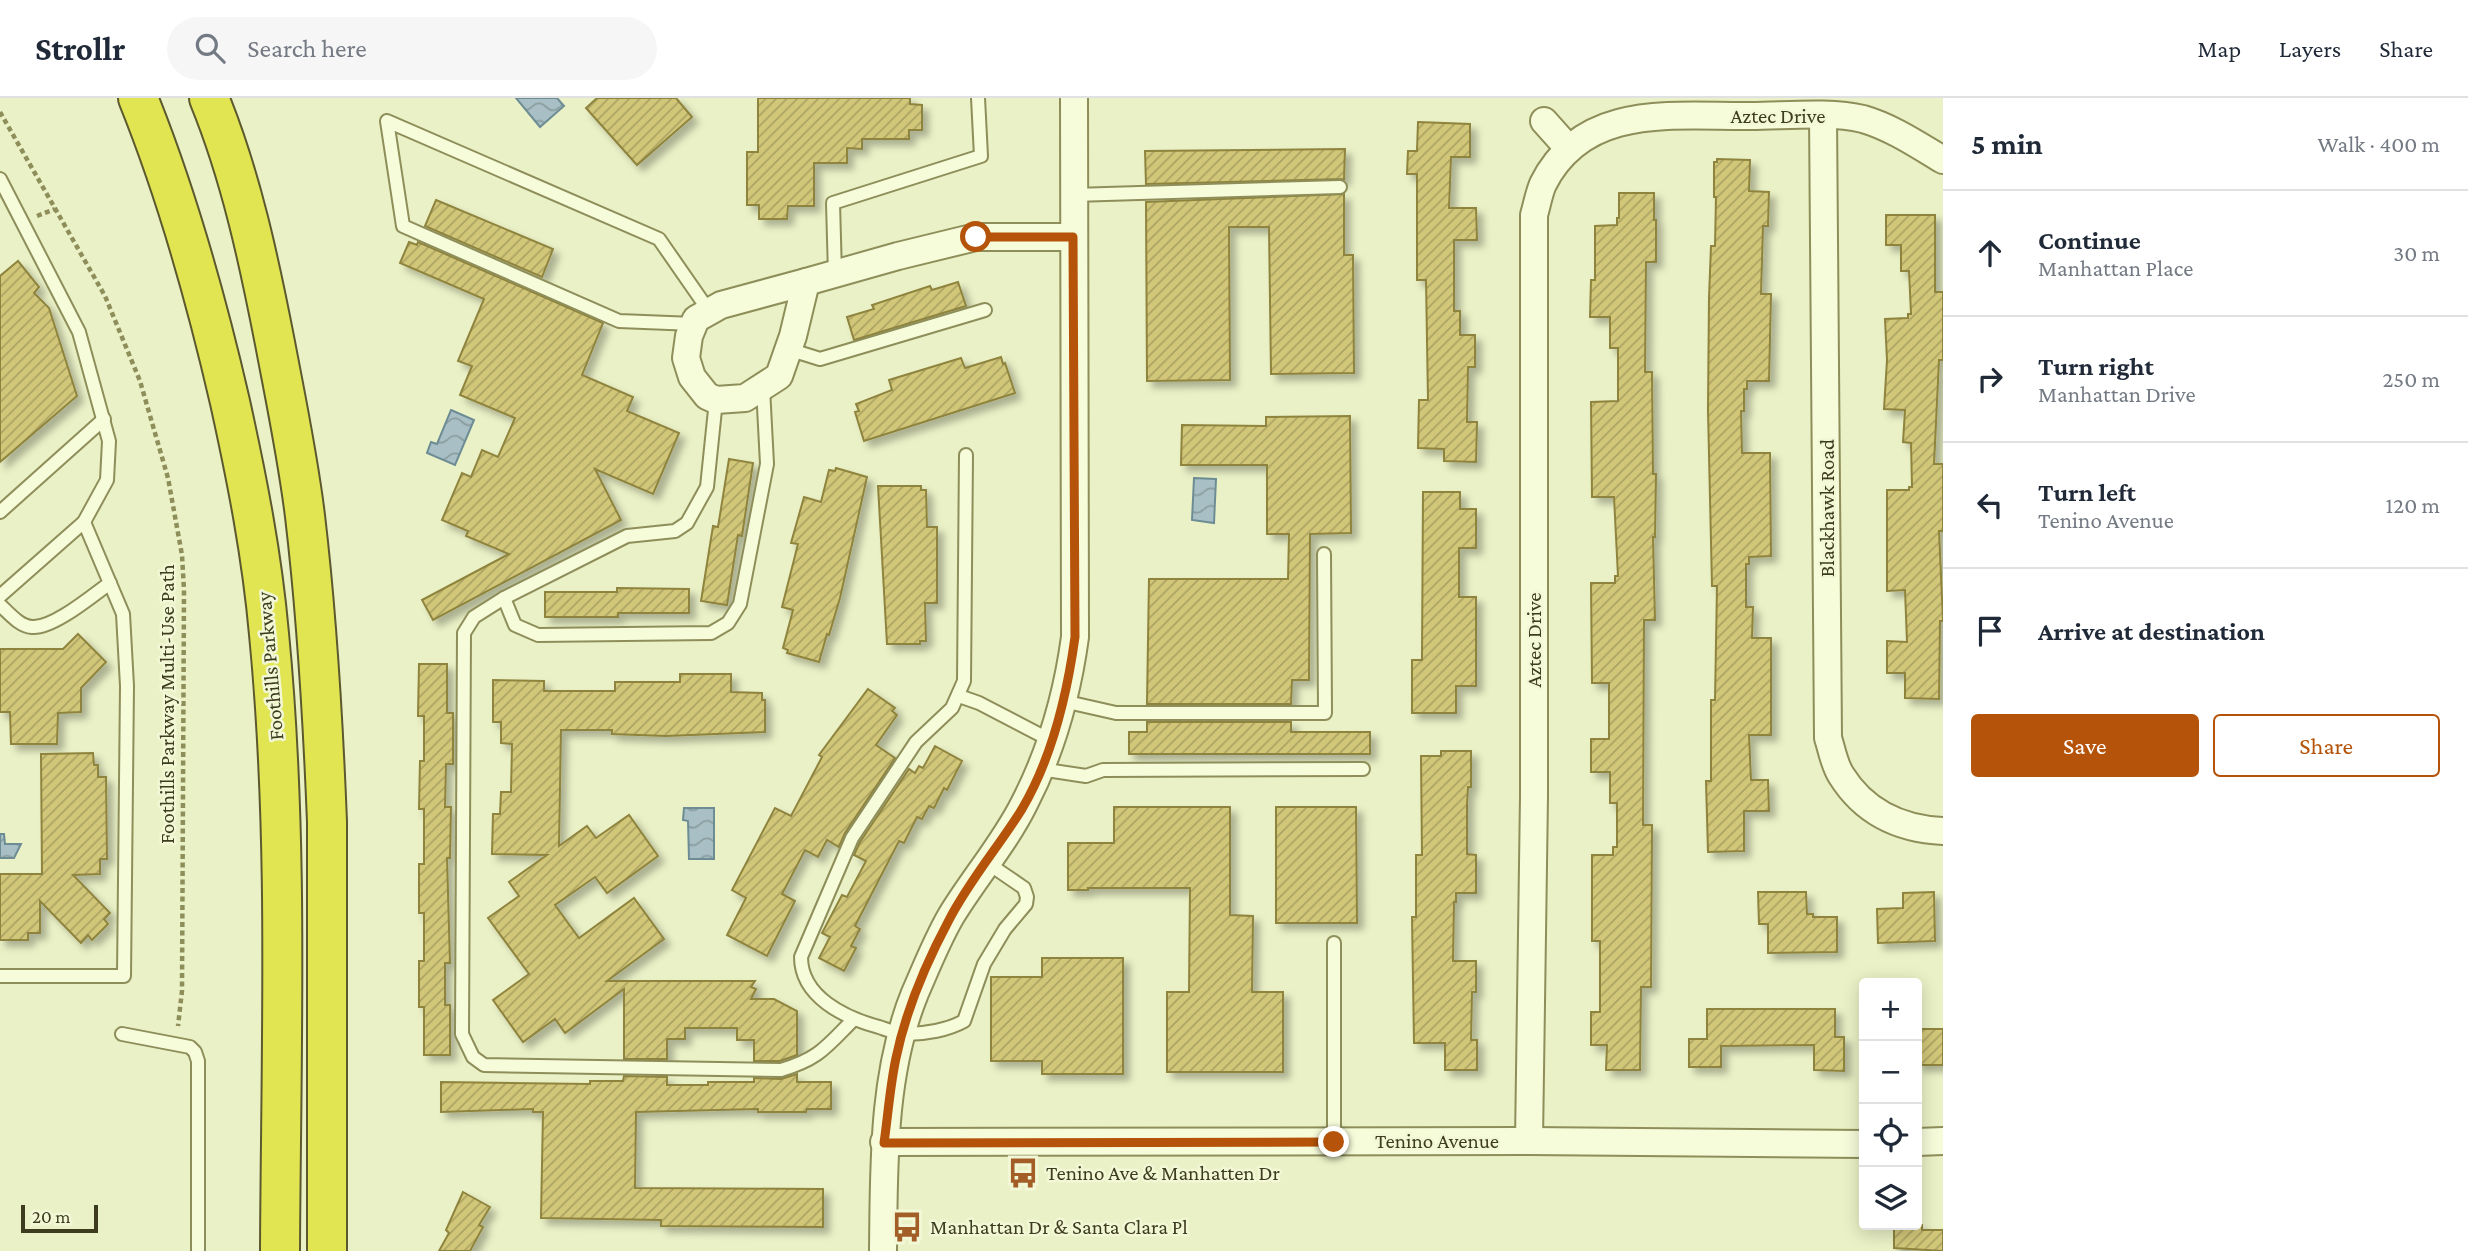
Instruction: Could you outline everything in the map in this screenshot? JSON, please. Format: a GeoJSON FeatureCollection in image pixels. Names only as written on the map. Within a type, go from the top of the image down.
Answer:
{"type":"FeatureCollection","features":[{"type":"Feature","properties":{"kind":"highway","name":"Foothills Parkway"},"geometry":{"type":"LineString","coordinates":[[138,98],[171,187],[206,301],[249,492],[261,566],[275,705],[281,849],[280,1251]]}},
{"type":"Feature","properties":{"kind":"highway"},"geometry":{"type":"LineString","coordinates":[[209,98],[245,208],[267,302],[295,448],[310,564],[325,756],[327,822],[327,1251]]}},
{"type":"Feature","properties":{"kind":"street"},"geometry":{"type":"LineString","coordinates":[[883,1251],[884,1143],[896,1058],[914,996],[950,918],[1023,806],[1052,741],[1070,672],[1075,637],[1074,98]]}},
{"type":"Feature","properties":{"kind":"street","name":"Aztec Drive"},"geometry":{"type":"LineString","coordinates":[[1530,1141],[1534,796],[1534,215],[1543,185],[1561,156],[1582,138],[1609,124],[1640,117],[1823,115],[1861,119],[1898,133],[1943,160]]}},
{"type":"Feature","properties":{"kind":"street","name":"Blackhawk Road"},"geometry":{"type":"LineString","coordinates":[[1823,115],[1828,738],[1841,775],[1861,802],[1884,818],[1912,828],[1943,831]]}},
{"type":"Feature","properties":{"kind":"street"},"geometry":{"type":"LineString","coordinates":[[1544,121],[1569,149]]}},
{"type":"Feature","properties":{"kind":"street"},"geometry":{"type":"LineString","coordinates":[[806,282],[779,376],[746,398],[716,400],[706,396],[692,377],[686,358],[689,336],[701,318],[721,305],[835,274],[976,237],[1073,237]]}},
{"type":"Feature","properties":{"kind":"street"},"geometry":{"type":"LineString","coordinates":[[1922,1142],[1943,1142]]}},
{"type":"Feature","properties":{"kind":"street","name":"Tenino Avenue"},"geometry":{"type":"LineString","coordinates":[[884,1143],[1859,1143]]}},
{"type":"Feature","properties":{"kind":"lane"},"geometry":{"type":"LineString","coordinates":[[835,274],[833,203],[981,156],[978,98]]}},
{"type":"Feature","properties":{"kind":"lane"},"geometry":{"type":"LineString","coordinates":[[387,121],[659,239],[701,318],[619,321],[403,226],[387,121]]}},
{"type":"Feature","properties":{"kind":"lane"},"geometry":{"type":"LineString","coordinates":[[0,178],[79,332],[109,442],[107,480],[84,522],[0,596]]}},
{"type":"Feature","properties":{"kind":"lane"},"geometry":{"type":"LineString","coordinates":[[1073,195],[1340,187]]}},
{"type":"Feature","properties":{"kind":"lane"},"geometry":{"type":"LineString","coordinates":[[788,349],[820,359],[985,310]]}},
{"type":"Feature","properties":{"kind":"lane"},"geometry":{"type":"LineString","coordinates":[[504,598],[515,625],[538,635],[712,633],[728,623],[740,604],[766,464],[763,388]]}},
{"type":"Feature","properties":{"kind":"lane"},"geometry":{"type":"LineString","coordinates":[[716,400],[706,486],[687,523],[676,531],[627,536],[504,598],[474,617],[464,633],[462,1034],[473,1057],[484,1065],[781,1070],[818,1055],[854,1019]]}},
{"type":"Feature","properties":{"kind":"lane"},"geometry":{"type":"LineString","coordinates":[[0,512],[104,419]]}},
{"type":"Feature","properties":{"kind":"lane"},"geometry":{"type":"LineString","coordinates":[[966,455],[964,681],[952,708],[916,742],[852,838],[801,957],[801,970],[808,986],[838,1012],[903,1034],[934,1031],[964,1021],[984,964],[1005,929],[1026,904],[1027,897],[1024,888],[986,862]]}},
{"type":"Feature","properties":{"kind":"lane"},"geometry":{"type":"LineString","coordinates":[[0,976],[124,976],[127,686],[123,614],[84,522]]}},
{"type":"Feature","properties":{"kind":"lane"},"geometry":{"type":"LineString","coordinates":[[1063,701],[1116,713],[1325,713],[1324,554]]}},
{"type":"Feature","properties":{"kind":"lane"},"geometry":{"type":"LineString","coordinates":[[0,605],[18,622],[32,627],[51,623],[110,583]]}},
{"type":"Feature","properties":{"kind":"lane"},"geometry":{"type":"LineString","coordinates":[[959,696],[979,703],[1052,741]]}},
{"type":"Feature","properties":{"kind":"lane"},"geometry":{"type":"LineString","coordinates":[[1040,769],[1086,776],[1103,770],[1363,769]]}},
{"type":"Feature","properties":{"kind":"lane"},"geometry":{"type":"LineString","coordinates":[[1334,943],[1334,1142]]}},
{"type":"Feature","properties":{"kind":"lane"},"geometry":{"type":"LineString","coordinates":[[122,1034],[190,1047],[195,1052],[198,1061],[198,1251]]}},
{"type":"Feature","properties":{"kind":"path","name":"Foothills Parkway Multi-Use Path"},"geometry":{"type":"LineString","coordinates":[[0,112],[105,296],[126,344],[158,442],[177,521],[184,590],[182,991],[177,1045]]}},
{"type":"Feature","properties":{"kind":"water"},"geometry":{"type":"Polygon","coordinates":[[[516,98],[557,98],[564,106],[540,127],[516,98]]]}},
{"type":"Feature","properties":{"kind":"water"},"geometry":{"type":"Polygon","coordinates":[[[451,410],[474,420],[455,465],[427,453],[431,442],[437,444],[451,410]]]}},
{"type":"Feature","properties":{"kind":"water"},"geometry":{"type":"Polygon","coordinates":[[[1194,478],[1216,479],[1214,523],[1192,520],[1194,478]]]}},
{"type":"Feature","properties":{"kind":"water"},"geometry":{"type":"Polygon","coordinates":[[[684,808],[714,808],[714,859],[689,859],[688,821],[683,820],[684,808]]]}},
{"type":"Feature","properties":{"kind":"water"},"geometry":{"type":"Polygon","coordinates":[[[0,834],[4,834],[5,844],[21,844],[14,858],[0,858],[0,834]]]}},
{"type":"Feature","properties":{"kind":"building"},"geometry":{"type":"Polygon","coordinates":[[[597,98],[676,98],[692,117],[637,165],[586,108],[597,98]]]}},
{"type":"Feature","properties":{"kind":"building"},"geometry":{"type":"Polygon","coordinates":[[[758,98],[910,98],[910,104],[922,105],[922,130],[909,130],[909,139],[862,139],[862,149],[847,148],[847,163],[814,163],[814,206],[788,206],[787,219],[759,219],[759,205],[747,205],[747,152],[758,152],[758,98]]]}},
{"type":"Feature","properties":{"kind":"building"},"geometry":{"type":"Polygon","coordinates":[[[1418,122],[1470,124],[1470,157],[1451,157],[1449,208],[1476,208],[1477,240],[1454,240],[1454,311],[1460,311],[1460,335],[1475,335],[1475,367],[1468,367],[1467,422],[1477,422],[1476,462],[1444,461],[1444,449],[1418,448],[1419,400],[1428,400],[1426,280],[1417,280],[1417,174],[1407,174],[1408,151],[1417,151],[1418,122]]]}},
{"type":"Feature","properties":{"kind":"building"},"geometry":{"type":"Polygon","coordinates":[[[1345,149],[1344,179],[1146,184],[1145,151],[1345,149]]]}},
{"type":"Feature","properties":{"kind":"building"},"geometry":{"type":"Polygon","coordinates":[[[1717,159],[1750,160],[1749,191],[1769,192],[1768,226],[1763,226],[1761,294],[1771,294],[1769,381],[1747,381],[1747,389],[1744,389],[1744,411],[1741,411],[1742,453],[1770,453],[1771,556],[1749,557],[1749,564],[1746,564],[1746,607],[1753,607],[1752,638],[1771,638],[1771,735],[1749,735],[1751,780],[1768,780],[1769,811],[1744,811],[1744,851],[1708,852],[1706,781],[1711,781],[1711,700],[1715,700],[1717,586],[1712,586],[1708,410],[1709,298],[1711,246],[1715,246],[1714,162],[1717,162],[1717,159]]]}},
{"type":"Feature","properties":{"kind":"building"},"geometry":{"type":"Polygon","coordinates":[[[1619,193],[1654,193],[1656,220],[1656,262],[1646,262],[1645,372],[1652,372],[1653,474],[1656,474],[1653,537],[1655,620],[1644,620],[1643,825],[1652,825],[1651,987],[1641,987],[1640,1070],[1606,1070],[1607,1045],[1591,1045],[1591,1012],[1600,1012],[1600,941],[1592,941],[1592,855],[1613,855],[1613,847],[1617,847],[1617,803],[1610,803],[1610,772],[1591,772],[1591,739],[1609,739],[1609,683],[1592,683],[1591,583],[1615,583],[1615,576],[1618,576],[1614,497],[1592,497],[1591,402],[1618,401],[1618,348],[1610,348],[1610,317],[1590,317],[1591,280],[1595,280],[1595,226],[1617,225],[1619,193]]]}},
{"type":"Feature","properties":{"kind":"building"},"geometry":{"type":"Polygon","coordinates":[[[1344,194],[1344,255],[1353,255],[1354,373],[1271,374],[1269,227],[1229,227],[1230,380],[1147,381],[1146,202],[1344,194]]]}},
{"type":"Feature","properties":{"kind":"building"},"geometry":{"type":"Polygon","coordinates":[[[436,200],[553,249],[542,277],[425,226],[436,200]]]}},
{"type":"Feature","properties":{"kind":"building"},"geometry":{"type":"Polygon","coordinates":[[[1886,215],[1935,215],[1935,292],[1943,292],[1943,360],[1939,360],[1934,464],[1943,464],[1943,531],[1939,531],[1943,621],[1940,621],[1939,699],[1905,698],[1905,673],[1887,673],[1887,641],[1907,642],[1905,590],[1887,591],[1887,490],[1909,490],[1909,487],[1912,487],[1911,443],[1903,442],[1905,410],[1884,409],[1887,360],[1885,319],[1908,318],[1908,314],[1911,314],[1909,271],[1901,271],[1901,245],[1886,245],[1886,215]]]}},
{"type":"Feature","properties":{"kind":"building"},"geometry":{"type":"Polygon","coordinates":[[[409,242],[417,245],[418,242],[603,323],[582,375],[633,397],[627,411],[679,433],[653,494],[595,469],[621,520],[433,620],[422,600],[509,554],[466,536],[468,531],[442,520],[462,473],[471,477],[482,450],[498,457],[515,418],[460,395],[472,366],[458,361],[484,299],[400,263],[409,242]]]}},
{"type":"Feature","properties":{"kind":"building"},"geometry":{"type":"Polygon","coordinates":[[[18,261],[39,287],[34,293],[49,308],[77,396],[0,462],[0,276],[18,261]]]}},
{"type":"Feature","properties":{"kind":"building"},"geometry":{"type":"Polygon","coordinates":[[[958,282],[966,306],[854,340],[847,317],[874,309],[872,305],[930,286],[932,290],[958,282]]]}},
{"type":"Feature","properties":{"kind":"building"},"geometry":{"type":"Polygon","coordinates":[[[1001,357],[1015,393],[864,441],[855,412],[859,411],[856,404],[892,390],[889,380],[961,358],[965,368],[1001,357]]]}},
{"type":"Feature","properties":{"kind":"building"},"geometry":{"type":"Polygon","coordinates":[[[1350,416],[1351,533],[1310,534],[1309,680],[1292,680],[1291,704],[1147,704],[1149,579],[1288,579],[1289,534],[1267,534],[1267,465],[1181,465],[1182,425],[1266,426],[1266,417],[1350,416]]]}},
{"type":"Feature","properties":{"kind":"building"},"geometry":{"type":"Polygon","coordinates":[[[729,459],[753,463],[742,536],[738,535],[727,605],[701,601],[713,526],[718,527],[729,459]]]}},
{"type":"Feature","properties":{"kind":"building"},"geometry":{"type":"Polygon","coordinates":[[[836,468],[867,477],[840,598],[819,662],[787,653],[788,650],[783,648],[793,610],[782,607],[798,544],[791,543],[804,497],[821,502],[829,470],[835,471],[836,468]]]}},
{"type":"Feature","properties":{"kind":"building"},"geometry":{"type":"Polygon","coordinates":[[[878,486],[921,486],[921,490],[926,490],[927,527],[937,527],[937,603],[925,603],[926,641],[920,641],[920,644],[887,644],[878,486]]]}},
{"type":"Feature","properties":{"kind":"building"},"geometry":{"type":"Polygon","coordinates":[[[1423,492],[1460,492],[1460,509],[1476,509],[1476,548],[1459,548],[1459,597],[1476,597],[1476,686],[1456,686],[1456,713],[1412,713],[1412,660],[1422,660],[1423,492]]]}},
{"type":"Feature","properties":{"kind":"building"},"geometry":{"type":"Polygon","coordinates":[[[617,588],[689,589],[689,613],[545,617],[545,592],[617,592],[617,588]]]}},
{"type":"Feature","properties":{"kind":"building"},"geometry":{"type":"Polygon","coordinates":[[[78,634],[106,662],[81,688],[81,712],[58,713],[57,744],[11,744],[10,712],[0,712],[0,649],[63,649],[78,634]]]}},
{"type":"Feature","properties":{"kind":"building"},"geometry":{"type":"Polygon","coordinates":[[[419,664],[447,664],[447,713],[453,713],[453,764],[446,764],[445,807],[451,807],[450,858],[447,858],[450,963],[445,963],[445,1005],[450,1005],[450,1055],[424,1055],[424,1007],[419,1007],[419,961],[424,961],[424,913],[419,913],[419,864],[424,864],[424,809],[419,809],[420,761],[424,761],[424,716],[418,716],[419,664]]]}},
{"type":"Feature","properties":{"kind":"building"},"geometry":{"type":"Polygon","coordinates":[[[680,674],[731,674],[731,692],[762,693],[762,700],[765,700],[765,732],[666,736],[612,734],[612,730],[561,730],[559,846],[587,826],[596,838],[629,815],[658,856],[607,893],[595,877],[555,905],[579,938],[634,898],[664,939],[607,981],[755,981],[751,987],[756,989],[751,999],[774,999],[797,1011],[797,1055],[780,1061],[754,1061],[754,1040],[737,1040],[737,1028],[685,1028],[685,1039],[667,1039],[667,1059],[624,1059],[624,989],[565,1033],[555,1019],[523,1042],[493,1000],[529,974],[488,918],[519,896],[509,882],[547,855],[492,854],[493,814],[500,814],[501,792],[511,792],[512,744],[501,743],[501,722],[493,722],[493,680],[544,681],[544,691],[615,691],[615,682],[680,682],[680,674]]]}},
{"type":"Feature","properties":{"kind":"building"},"geometry":{"type":"Polygon","coordinates":[[[868,689],[895,708],[892,711],[897,715],[876,745],[895,758],[845,833],[839,847],[827,840],[818,857],[805,850],[782,894],[795,901],[767,956],[727,935],[746,898],[732,890],[775,808],[791,816],[822,757],[819,755],[868,689]]]}},
{"type":"Feature","properties":{"kind":"building"},"geometry":{"type":"Polygon","coordinates":[[[1147,722],[1291,722],[1291,732],[1370,732],[1370,754],[1129,754],[1129,732],[1147,732],[1147,722]]]}},
{"type":"Feature","properties":{"kind":"building"},"geometry":{"type":"Polygon","coordinates":[[[935,746],[962,761],[934,808],[929,806],[922,819],[917,817],[904,843],[899,841],[855,926],[860,929],[851,946],[856,948],[844,971],[819,958],[830,937],[822,933],[842,895],[847,897],[866,861],[854,855],[860,842],[909,769],[915,773],[919,766],[923,768],[935,746]]]}},
{"type":"Feature","properties":{"kind":"building"},"geometry":{"type":"Polygon","coordinates":[[[1441,751],[1471,751],[1467,854],[1476,855],[1476,893],[1456,893],[1453,961],[1476,961],[1471,1040],[1477,1040],[1477,1070],[1445,1070],[1445,1043],[1414,1043],[1412,917],[1416,917],[1416,855],[1422,855],[1421,756],[1441,756],[1441,751]]]}},
{"type":"Feature","properties":{"kind":"building"},"geometry":{"type":"Polygon","coordinates":[[[93,753],[94,765],[98,765],[98,777],[106,777],[107,859],[100,859],[100,874],[73,875],[110,913],[104,919],[108,924],[92,940],[88,935],[81,943],[40,901],[40,933],[28,933],[28,940],[0,940],[0,874],[42,874],[41,754],[93,753]]]}},
{"type":"Feature","properties":{"kind":"building"},"geometry":{"type":"Polygon","coordinates":[[[1114,807],[1230,807],[1230,915],[1253,916],[1252,992],[1283,992],[1283,1072],[1167,1072],[1167,992],[1189,992],[1190,888],[1068,890],[1068,843],[1114,843],[1114,807]]]}},
{"type":"Feature","properties":{"kind":"building"},"geometry":{"type":"Polygon","coordinates":[[[1276,807],[1356,807],[1357,923],[1276,923],[1276,807]]]}},
{"type":"Feature","properties":{"kind":"building"},"geometry":{"type":"Polygon","coordinates":[[[1758,892],[1806,892],[1807,914],[1813,914],[1813,917],[1837,917],[1837,952],[1768,953],[1768,924],[1759,924],[1758,892]]]}},
{"type":"Feature","properties":{"kind":"building"},"geometry":{"type":"Polygon","coordinates":[[[1934,892],[1935,941],[1878,943],[1877,909],[1903,908],[1903,893],[1934,892]]]}},
{"type":"Feature","properties":{"kind":"building"},"geometry":{"type":"Polygon","coordinates":[[[1042,958],[1123,958],[1123,1074],[1042,1074],[1042,1061],[991,1061],[991,977],[1042,977],[1042,958]]]}},
{"type":"Feature","properties":{"kind":"building"},"geometry":{"type":"Polygon","coordinates":[[[1707,1009],[1835,1009],[1835,1037],[1844,1037],[1844,1071],[1814,1070],[1814,1045],[1721,1046],[1721,1067],[1689,1067],[1689,1039],[1707,1039],[1707,1009]]]}},
{"type":"Feature","properties":{"kind":"building"},"geometry":{"type":"Polygon","coordinates":[[[1922,1029],[1943,1029],[1943,1065],[1922,1065],[1922,1029]]]}},
{"type":"Feature","properties":{"kind":"building"},"geometry":{"type":"Polygon","coordinates":[[[797,1074],[797,1082],[831,1082],[831,1109],[807,1109],[806,1112],[758,1112],[758,1109],[636,1112],[635,1188],[823,1189],[823,1227],[661,1226],[661,1220],[541,1218],[543,1112],[533,1112],[533,1109],[441,1112],[441,1082],[590,1084],[590,1081],[623,1081],[624,1076],[667,1077],[667,1085],[708,1085],[708,1082],[754,1082],[754,1078],[781,1079],[797,1074]]]}},
{"type":"Feature","properties":{"kind":"building"},"geometry":{"type":"Polygon","coordinates":[[[463,1192],[490,1207],[479,1225],[483,1227],[470,1251],[439,1251],[449,1233],[446,1230],[463,1192]]]}},
{"type":"Feature","properties":{"kind":"building"},"geometry":{"type":"Polygon","coordinates":[[[1894,1230],[1943,1230],[1943,1251],[1894,1248],[1894,1230]]]}},
{"type":"Feature","properties":{"kind":"place","name":"Tenino Ave & Manhatten Dr"},"geometry":{"type":"Point","coordinates":[1023,1173]}},
{"type":"Feature","properties":{"kind":"place","name":"Manhattan Dr & Santa Clara Pl"},"geometry":{"type":"Point","coordinates":[907,1227]}},
{"type":"Feature","properties":{"kind":"route"},"geometry":{"type":"LineString","coordinates":[[976,237],[1073,237],[1075,637],[1063,701],[1052,741],[1040,769],[1023,806],[950,918],[914,996],[896,1058],[884,1143],[1334,1142]]}}]}
